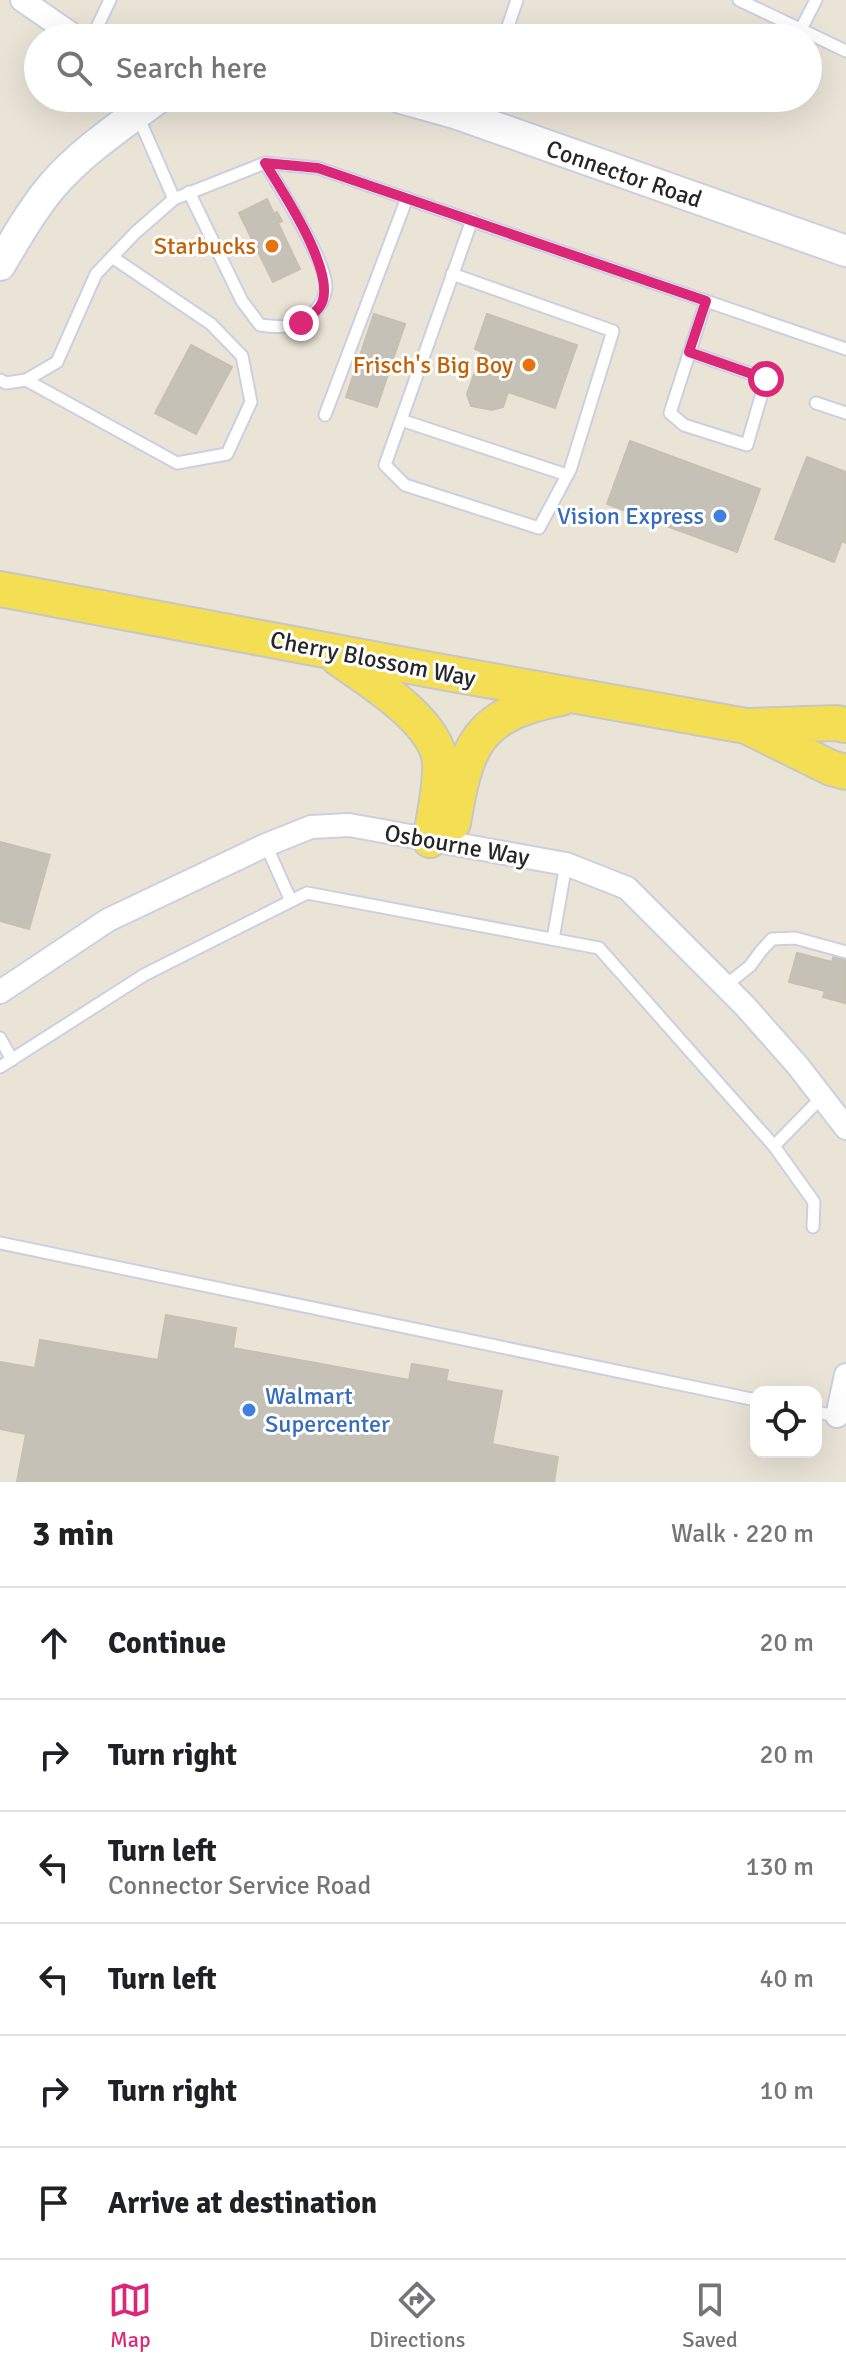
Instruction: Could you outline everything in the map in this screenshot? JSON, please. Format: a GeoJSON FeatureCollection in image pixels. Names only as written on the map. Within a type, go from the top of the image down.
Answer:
{"type":"FeatureCollection","features":[{"type":"Feature","properties":{"kind":"main road"},"geometry":{"type":"LineString","coordinates":[[0,265],[53,185],[130,112]]}},
{"type":"Feature","properties":{"kind":"main road","name":"Connector Road"},"geometry":{"type":"LineString","coordinates":[[486,112],[846,251]]}},
{"type":"Feature","properties":{"kind":"main road","name":"Cherry Blossom Way"},"geometry":{"type":"LineString","coordinates":[[0,589],[746,726],[846,725]]}},
{"type":"Feature","properties":{"kind":"main road"},"geometry":{"type":"LineString","coordinates":[[328,651],[398,701],[422,725],[439,754],[440,841]]}},
{"type":"Feature","properties":{"kind":"main road"},"geometry":{"type":"LineString","coordinates":[[440,841],[467,760],[481,734],[507,715],[539,702],[572,696]]}},
{"type":"Feature","properties":{"kind":"main road","name":"Cherry Blossom Way"},"geometry":{"type":"LineString","coordinates":[[746,726],[831,768],[846,772]]}},
{"type":"Feature","properties":{"kind":"street"},"geometry":{"type":"LineString","coordinates":[[22,0],[57,24]]}},
{"type":"Feature","properties":{"kind":"street","name":"Osbourne Way"},"geometry":{"type":"LineString","coordinates":[[0,992],[108,920],[311,827],[349,825],[566,864],[627,888],[745,1006],[846,1128]]}},
{"type":"Feature","properties":{"kind":"street"},"geometry":{"type":"LineString","coordinates":[[827,1414],[846,1375]]}},
{"type":"Feature","properties":{"kind":"lane"},"geometry":{"type":"LineString","coordinates":[[99,24],[110,0]]}},
{"type":"Feature","properties":{"kind":"lane"},"geometry":{"type":"LineString","coordinates":[[509,24],[517,0]]}},
{"type":"Feature","properties":{"kind":"lane"},"geometry":{"type":"LineString","coordinates":[[739,0],[790,24]]}},
{"type":"Feature","properties":{"kind":"lane"},"geometry":{"type":"LineString","coordinates":[[804,24],[816,0]]}},
{"type":"Feature","properties":{"kind":"lane"},"geometry":{"type":"LineString","coordinates":[[822,38],[845,48]]}},
{"type":"Feature","properties":{"kind":"lane"},"geometry":{"type":"LineString","coordinates":[[143,112],[174,199]]}},
{"type":"Feature","properties":{"kind":"lane"},"geometry":{"type":"LineString","coordinates":[[189,192],[242,301],[260,325],[282,328],[301,323],[321,306],[326,286],[317,256],[265,163]]}},
{"type":"Feature","properties":{"kind":"lane"},"geometry":{"type":"LineString","coordinates":[[0,380],[6,383],[26,380],[57,362],[96,274],[135,233],[174,199],[265,163],[318,168],[846,349]]}},
{"type":"Feature","properties":{"kind":"lane"},"geometry":{"type":"LineString","coordinates":[[325,415],[407,198]]}},
{"type":"Feature","properties":{"kind":"lane"},"geometry":{"type":"LineString","coordinates":[[452,274],[613,331],[567,475],[539,528],[405,485],[385,465],[452,274],[472,220]]}},
{"type":"Feature","properties":{"kind":"lane"},"geometry":{"type":"LineString","coordinates":[[26,380],[177,463],[227,454],[251,402],[242,356],[211,324],[112,257]]}},
{"type":"Feature","properties":{"kind":"lane"},"geometry":{"type":"LineString","coordinates":[[689,352],[766,379],[747,445],[684,425],[670,413],[689,352],[706,301]]}},
{"type":"Feature","properties":{"kind":"lane"},"geometry":{"type":"LineString","coordinates":[[816,403],[846,413]]}},
{"type":"Feature","properties":{"kind":"lane"},"geometry":{"type":"LineString","coordinates":[[401,420],[567,475]]}},
{"type":"Feature","properties":{"kind":"lane"},"geometry":{"type":"LineString","coordinates":[[266,845],[291,901]]}},
{"type":"Feature","properties":{"kind":"lane"},"geometry":{"type":"LineString","coordinates":[[553,939],[566,864]]}},
{"type":"Feature","properties":{"kind":"lane"},"geometry":{"type":"LineString","coordinates":[[0,1067],[144,975],[307,893],[599,948],[774,1146],[814,1202],[813,1227]]}},
{"type":"Feature","properties":{"kind":"lane"},"geometry":{"type":"LineString","coordinates":[[725,986],[750,966],[772,939],[795,938],[846,952]]}},
{"type":"Feature","properties":{"kind":"lane"},"geometry":{"type":"LineString","coordinates":[[0,1038],[12,1060]]}},
{"type":"Feature","properties":{"kind":"lane"},"geometry":{"type":"LineString","coordinates":[[774,1146],[822,1097]]}},
{"type":"Feature","properties":{"kind":"lane"},"geometry":{"type":"LineString","coordinates":[[0,1243],[750,1399]]}},
{"type":"Feature","properties":{"kind":"building","name":"Starbucks"},"geometry":{"type":"Polygon","coordinates":[[[267,199],[274,214],[277,212],[282,221],[278,223],[300,269],[273,282],[239,213],[267,199]]]}},
{"type":"Feature","properties":{"kind":"building"},"geometry":{"type":"Polygon","coordinates":[[[374,314],[405,324],[377,407],[346,397],[374,314]]]}},
{"type":"Feature","properties":{"kind":"building"},"geometry":{"type":"Polygon","coordinates":[[[487,314],[577,345],[555,408],[508,392],[503,407],[492,410],[471,406],[467,394],[482,352],[475,349],[487,314]]]}},
{"type":"Feature","properties":{"kind":"building"},"geometry":{"type":"Polygon","coordinates":[[[191,345],[232,367],[196,434],[155,413],[191,345]]]}},
{"type":"Feature","properties":{"kind":"building"},"geometry":{"type":"Polygon","coordinates":[[[630,441],[760,489],[737,552],[607,504],[630,441]]]}},
{"type":"Feature","properties":{"kind":"building"},"geometry":{"type":"Polygon","coordinates":[[[807,457],[846,472],[846,543],[842,541],[834,562],[775,539],[807,457]]]}},
{"type":"Feature","properties":{"kind":"building"},"geometry":{"type":"Polygon","coordinates":[[[0,842],[50,855],[29,929],[0,921],[0,842]]]}},
{"type":"Feature","properties":{"kind":"building"},"geometry":{"type":"Polygon","coordinates":[[[797,953],[832,962],[834,955],[846,958],[845,1003],[823,997],[825,991],[789,982],[797,953]]]}},
{"type":"Feature","properties":{"kind":"building","name":"Walmart Supercenter"},"geometry":{"type":"Polygon","coordinates":[[[166,1315],[236,1328],[233,1348],[409,1380],[412,1364],[448,1370],[446,1381],[502,1391],[492,1444],[558,1457],[554,1482],[17,1482],[26,1434],[0,1429],[0,1362],[35,1368],[40,1340],[158,1360],[166,1315]]]}},
{"type":"Feature","properties":{"kind":"place","name":"Starbucks"},"geometry":{"type":"Point","coordinates":[272,246]}},
{"type":"Feature","properties":{"kind":"place","name":"Frisch's Big Boy"},"geometry":{"type":"Point","coordinates":[529,365]}},
{"type":"Feature","properties":{"kind":"place","name":"Vision Express"},"geometry":{"type":"Point","coordinates":[720,516]}},
{"type":"Feature","properties":{"kind":"place","name":"Walmart Supercenter"},"geometry":{"type":"Point","coordinates":[249,1410]}},
{"type":"Feature","properties":{"kind":"route"},"geometry":{"type":"LineString","coordinates":[[301,323],[321,306],[326,286],[317,256],[265,163],[318,168],[706,301],[689,352],[766,379]]}}]}
